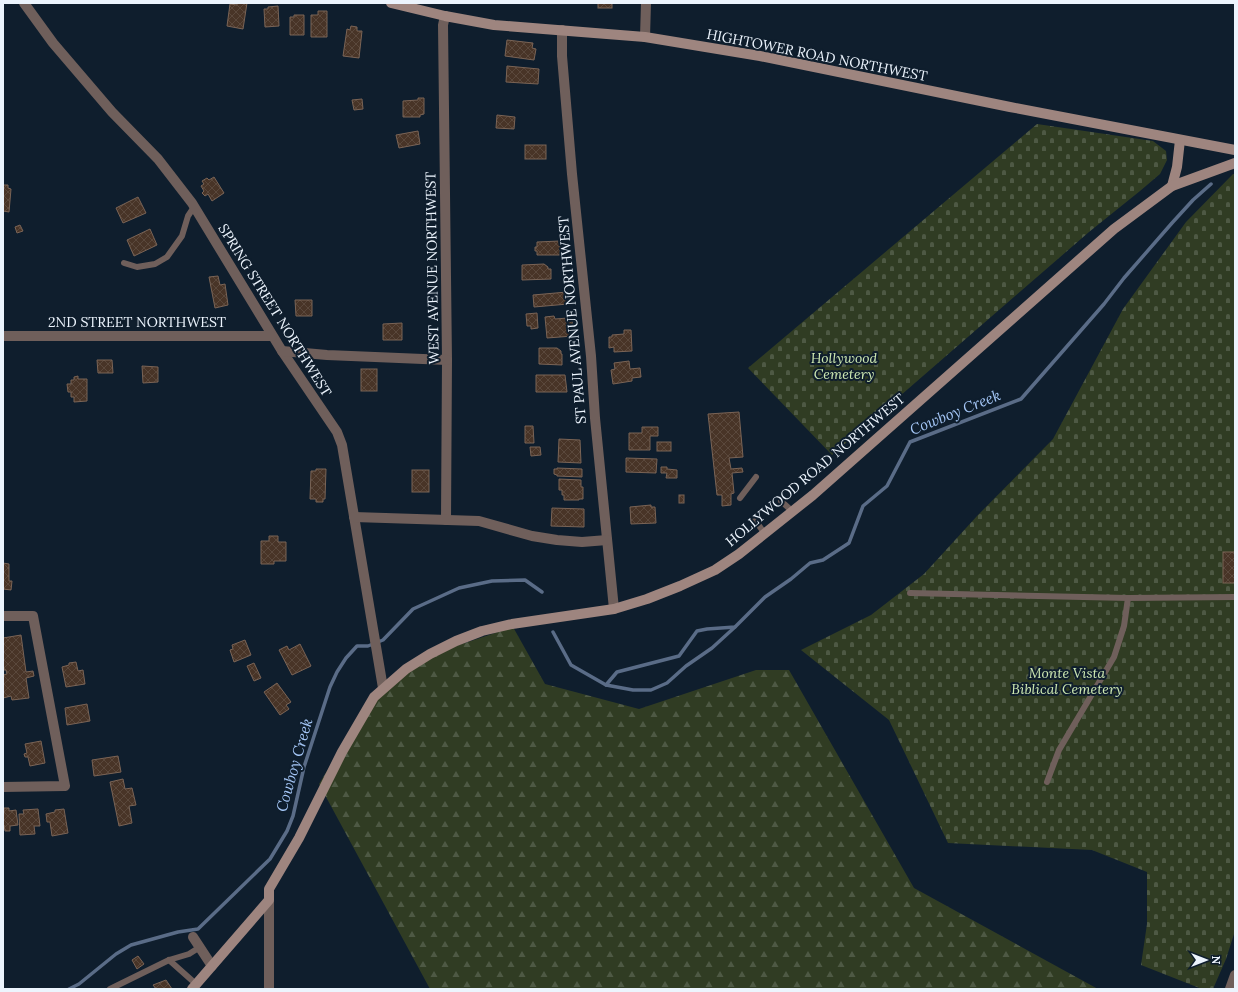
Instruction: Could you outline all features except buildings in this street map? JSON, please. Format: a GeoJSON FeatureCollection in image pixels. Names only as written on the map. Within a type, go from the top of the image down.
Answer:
{"type":"FeatureCollection","features":[{"type":"Feature","properties":{"kind":"street","name":"SPRING STREET NORTHWEST"},"geometry":{"type":"LineString","coordinates":[[24,3],[53,43],[112,112],[158,159],[194,207],[272,336],[337,432],[342,445],[379,657],[383,688]]}},
{"type":"Feature","properties":{"kind":"street","name":"HIGHTOWER ROAD NORTHWEST"},"geometry":{"type":"LineString","coordinates":[[391,3],[417,6],[446,16],[494,25],[645,37],[760,56],[1010,107],[1235,150]]}},
{"type":"Feature","properties":{"kind":"street"},"geometry":{"type":"LineString","coordinates":[[645,37],[646,3]]}},
{"type":"Feature","properties":{"kind":"street","name":"WEST AVENUE NORTHWEST"},"geometry":{"type":"LineString","coordinates":[[446,16],[444,33],[447,360],[446,520]]}},
{"type":"Feature","properties":{"kind":"street","name":"ST PAUL AVENUE NORTHWEST"},"geometry":{"type":"LineString","coordinates":[[562,30],[562,56],[570,158],[591,356],[595,418],[614,609]]}},
{"type":"Feature","properties":{"kind":"street"},"geometry":{"type":"LineString","coordinates":[[1172,186],[1178,167],[1180,140]]}},
{"type":"Feature","properties":{"kind":"street","name":"HOLLYWOOD ROAD NORTHWEST"},"geometry":{"type":"LineString","coordinates":[[194,987],[269,900],[269,889],[299,838],[342,752],[374,697],[406,669],[430,654],[456,641],[482,631],[512,624],[614,609],[673,589],[715,570],[739,554],[792,511],[1114,229],[1172,186],[1235,163]]}},
{"type":"Feature","properties":{"kind":"street","name":"2ND STREET NORTHWEST"},"geometry":{"type":"LineString","coordinates":[[3,336],[272,336]]}},
{"type":"Feature","properties":{"kind":"street"},"geometry":{"type":"LineString","coordinates":[[282,351],[327,355],[447,360]]}},
{"type":"Feature","properties":{"kind":"street"},"geometry":{"type":"LineString","coordinates":[[354,517],[479,521],[532,536],[557,540],[582,542],[607,540]]}},
{"type":"Feature","properties":{"kind":"street"},"geometry":{"type":"LineString","coordinates":[[3,616],[33,616],[65,786],[3,787]]}},
{"type":"Feature","properties":{"kind":"street"},"geometry":{"type":"LineString","coordinates":[[269,900],[269,989]]}},
{"type":"Feature","properties":{"kind":"street"},"geometry":{"type":"LineString","coordinates":[[193,937],[212,966]]}},
{"type":"Feature","properties":{"kind":"street"},"geometry":{"type":"LineString","coordinates":[[1230,989],[1235,975]]}},
{"type":"Feature","properties":{"kind":"lane"},"geometry":{"type":"LineString","coordinates":[[124,263],[137,267],[154,264],[167,257],[182,236],[188,216],[194,207]]}},
{"type":"Feature","properties":{"kind":"lane"},"geometry":{"type":"LineString","coordinates":[[740,498],[756,478]]}},
{"type":"Feature","properties":{"kind":"lane"},"geometry":{"type":"LineString","coordinates":[[781,501],[792,511]]}},
{"type":"Feature","properties":{"kind":"lane"},"geometry":{"type":"LineString","coordinates":[[755,520],[765,534]]}},
{"type":"Feature","properties":{"kind":"lane"},"geometry":{"type":"LineString","coordinates":[[910,593],[1128,598],[1235,597]]}},
{"type":"Feature","properties":{"kind":"lane"},"geometry":{"type":"LineString","coordinates":[[1047,782],[1059,750],[1114,657],[1124,626],[1128,598]]}},
{"type":"Feature","properties":{"kind":"lane"},"geometry":{"type":"LineString","coordinates":[[110,989],[169,960],[189,954],[200,947]]}},
{"type":"Feature","properties":{"kind":"lane"},"geometry":{"type":"LineString","coordinates":[[169,960],[194,987]]}},
{"type":"Feature","properties":{"kind":"green space","name":"Hollywood Cemetery"},"geometry":{"type":"Polygon","coordinates":[[[1037,124],[1153,141],[1166,151],[1167,160],[1160,174],[1089,232],[832,455],[748,368],[1037,124]]]}},
{"type":"Feature","properties":{"kind":"green space","name":"Monte Vista Biblical Cemetery"},"geometry":{"type":"Polygon","coordinates":[[[1233,174],[1235,174],[1235,931],[1226,959],[1213,989],[1202,989],[1141,965],[1147,924],[1147,872],[1092,850],[948,843],[889,720],[801,650],[871,615],[924,574],[977,516],[1053,439],[1123,309],[1186,222],[1233,174]]]}},
{"type":"Feature","properties":{"kind":"green space"},"geometry":{"type":"Polygon","coordinates":[[[513,627],[545,684],[639,709],[756,670],[789,670],[914,888],[1098,989],[430,989],[319,784],[376,690],[438,652],[513,627]]]}},
{"type":"Feature","properties":{"kind":"waterway","name":"Cowboy Creek"},"geometry":{"type":"LineString","coordinates":[[553,632],[571,665],[606,685],[617,672],[679,656],[697,631],[735,627],[765,597],[791,579],[810,563],[823,560],[849,543],[863,506],[887,486],[910,442],[1021,399],[1172,223],[1193,200],[1211,184]]}},
{"type":"Feature","properties":{"kind":"waterway","name":"Cowboy Creek"},"geometry":{"type":"LineString","coordinates":[[69,989],[79,984],[116,954],[131,945],[178,932],[198,929],[270,859],[287,831],[293,816],[304,767],[330,687],[346,658],[357,646],[368,646],[383,640],[413,609],[459,588],[492,581],[525,580],[542,592]]}},
{"type":"Feature","properties":{"kind":"waterway"},"geometry":{"type":"LineString","coordinates":[[606,685],[633,690],[651,690],[667,683],[686,666],[712,648],[735,627]]}}]}
